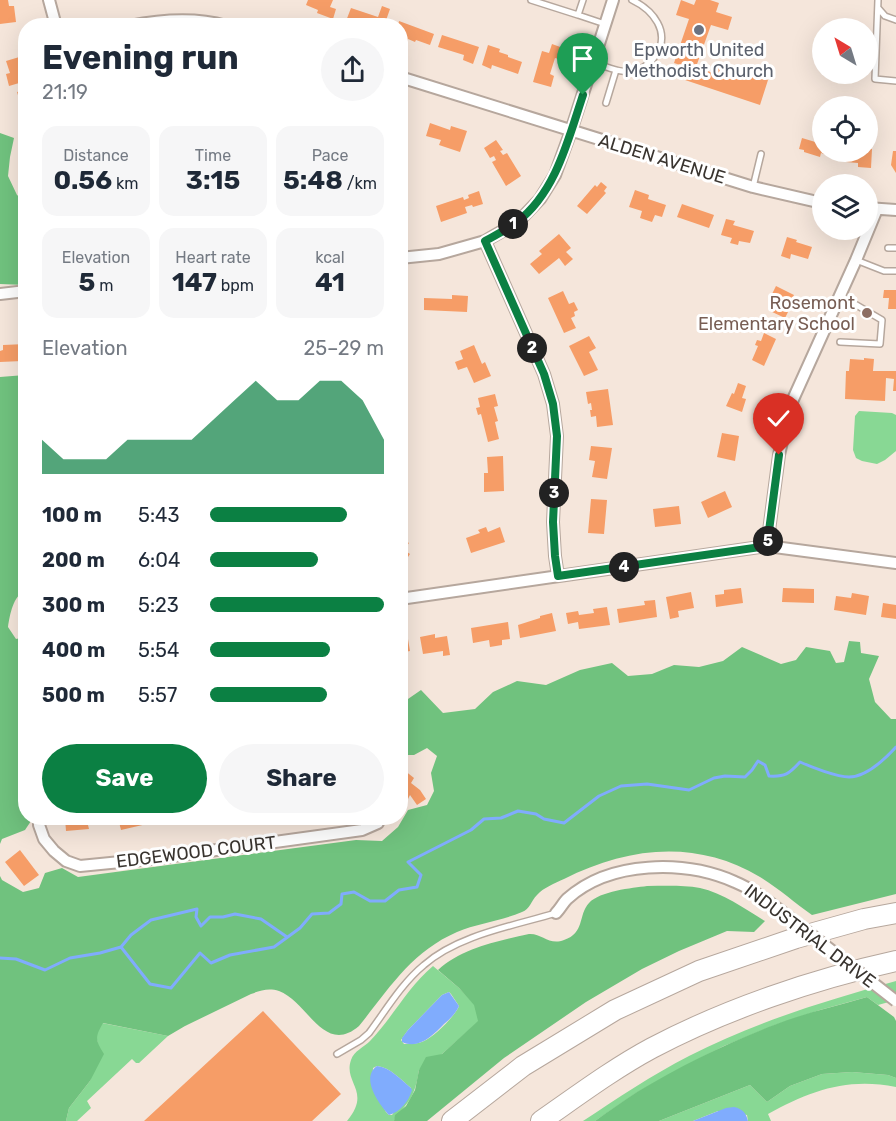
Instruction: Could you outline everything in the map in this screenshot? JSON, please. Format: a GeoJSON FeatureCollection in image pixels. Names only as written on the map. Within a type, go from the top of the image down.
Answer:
{"type":"FeatureCollection","features":[{"type":"Feature","properties":{"kind":"highway"},"geometry":{"type":"LineString","coordinates":[[452,1121],[523,1066],[615,1010],[699,971],[742,956],[864,919],[896,913]]}},
{"type":"Feature","properties":{"kind":"highway"},"geometry":{"type":"LineString","coordinates":[[542,1121],[651,1049],[726,1014],[815,983],[896,961]]}},
{"type":"Feature","properties":{"kind":"highway"},"geometry":{"type":"LineString","coordinates":[[549,1121],[568,1102]]}},
{"type":"Feature","properties":{"kind":"street"},"geometry":{"type":"LineString","coordinates":[[49,0],[54,18]]}},
{"type":"Feature","properties":{"kind":"street"},"geometry":{"type":"LineString","coordinates":[[408,257],[439,254],[485,241],[518,222],[540,199],[555,175],[613,0]]}},
{"type":"Feature","properties":{"kind":"street","name":"ALDEN AVENUE"},"geometry":{"type":"LineString","coordinates":[[408,80],[753,187],[812,201]]}},
{"type":"Feature","properties":{"kind":"street"},"geometry":{"type":"LineString","coordinates":[[878,209],[896,210]]}},
{"type":"Feature","properties":{"kind":"street"},"geometry":{"type":"LineString","coordinates":[[767,546],[779,455],[790,406],[856,260],[862,240]]}},
{"type":"Feature","properties":{"kind":"street"},"geometry":{"type":"LineString","coordinates":[[485,241],[544,374],[553,404],[557,436],[553,522],[558,576]]}},
{"type":"Feature","properties":{"kind":"street"},"geometry":{"type":"LineString","coordinates":[[0,294],[18,292]]}},
{"type":"Feature","properties":{"kind":"street"},"geometry":{"type":"LineString","coordinates":[[408,598],[767,546],[896,563]]}},
{"type":"Feature","properties":{"kind":"street","name":"EDGEWOOD COURT"},"geometry":{"type":"LineString","coordinates":[[39,825],[44,839],[54,851],[66,861],[80,866],[151,859],[362,830],[373,825]]}},
{"type":"Feature","properties":{"kind":"street","name":"INDUSTRIAL DRIVE"},"geometry":{"type":"LineString","coordinates":[[556,914],[566,900],[579,890],[615,874],[657,867],[685,868],[720,876],[748,888],[782,911],[896,1001]]}},
{"type":"Feature","properties":{"kind":"lane"},"geometry":{"type":"LineString","coordinates":[[531,0],[605,24]]}},
{"type":"Feature","properties":{"kind":"lane"},"geometry":{"type":"LineString","coordinates":[[578,15],[583,0]]}},
{"type":"Feature","properties":{"kind":"lane"},"geometry":{"type":"LineString","coordinates":[[593,62],[616,70],[629,71],[638,70],[655,57],[662,37],[660,29],[653,14],[632,0]]}},
{"type":"Feature","properties":{"kind":"lane"},"geometry":{"type":"LineString","coordinates":[[878,0],[875,80],[896,81]]}},
{"type":"Feature","properties":{"kind":"lane"},"geometry":{"type":"LineString","coordinates":[[878,8],[885,16],[896,20]]}},
{"type":"Feature","properties":{"kind":"lane"},"geometry":{"type":"LineString","coordinates":[[606,103],[616,70]]}},
{"type":"Feature","properties":{"kind":"lane"},"geometry":{"type":"LineString","coordinates":[[753,187],[761,154]]}},
{"type":"Feature","properties":{"kind":"lane"},"geometry":{"type":"LineString","coordinates":[[888,248],[896,248]]}},
{"type":"Feature","properties":{"kind":"lane"},"geometry":{"type":"LineString","coordinates":[[856,260],[884,271],[896,271]]}},
{"type":"Feature","properties":{"kind":"lane"},"geometry":{"type":"LineString","coordinates":[[839,295],[882,320],[879,344],[840,342]]}},
{"type":"Feature","properties":{"kind":"lane"},"geometry":{"type":"LineString","coordinates":[[337,1054],[369,1033],[413,975],[436,955],[471,938],[556,914]]}},
{"type":"Feature","properties":{"kind":"green space"},"geometry":{"type":"Polygon","coordinates":[[[0,133],[14,138],[8,176],[18,196],[18,285],[0,284],[0,133]]]}},
{"type":"Feature","properties":{"kind":"green space"},"geometry":{"type":"Polygon","coordinates":[[[18,376],[18,597],[11,611],[8,627],[16,639],[18,639],[18,825],[28,825],[25,830],[2,839],[0,844],[0,377],[18,376]]]}},
{"type":"Feature","properties":{"kind":"green space"},"geometry":{"type":"Polygon","coordinates":[[[859,411],[896,415],[896,451],[877,464],[856,458],[853,450],[855,416],[859,411]]]}},
{"type":"Feature","properties":{"kind":"green space"},"geometry":{"type":"Polygon","coordinates":[[[849,641],[860,642],[861,653],[879,656],[869,679],[875,702],[891,719],[896,719],[896,894],[812,915],[760,877],[736,865],[711,857],[687,852],[662,852],[637,854],[613,860],[588,868],[546,888],[522,912],[465,929],[441,940],[426,950],[402,973],[359,1026],[347,1034],[336,1035],[326,1031],[289,997],[272,990],[251,994],[168,1036],[103,1023],[97,1038],[104,1054],[90,1081],[69,1108],[66,1121],[0,1121],[0,876],[2,880],[23,892],[39,888],[45,873],[62,868],[78,877],[356,840],[382,841],[399,825],[408,825],[408,810],[427,805],[434,791],[431,773],[437,756],[427,748],[414,755],[408,755],[408,699],[421,690],[443,713],[475,709],[493,692],[517,681],[546,685],[580,670],[612,663],[628,676],[652,674],[674,665],[699,667],[723,661],[742,647],[781,664],[796,660],[806,647],[830,651],[836,663],[844,662],[849,641]]]}},
{"type":"Feature","properties":{"kind":"green space"},"geometry":{"type":"Polygon","coordinates":[[[647,886],[687,886],[709,890],[765,921],[754,932],[727,931],[642,969],[586,1002],[504,1058],[427,1121],[394,1121],[395,1115],[406,1106],[415,1090],[419,1070],[426,1057],[442,1054],[478,1021],[474,1005],[438,970],[458,956],[505,939],[534,934],[554,941],[564,940],[575,933],[586,908],[594,899],[617,891],[647,886]]]}},
{"type":"Feature","properties":{"kind":"green space"},"geometry":{"type":"Polygon","coordinates":[[[433,966],[459,988],[475,1005],[479,1021],[442,1054],[419,1070],[413,1094],[394,1121],[347,1121],[357,1102],[350,1068],[352,1057],[378,1032],[433,966]],[[449,992],[442,995],[408,1030],[401,1040],[404,1044],[424,1041],[449,1020],[459,1006],[449,992]],[[377,1066],[373,1068],[372,1087],[386,1112],[392,1115],[411,1088],[391,1071],[377,1066]]]}},
{"type":"Feature","properties":{"kind":"green space"},"geometry":{"type":"Polygon","coordinates":[[[896,981],[896,1000],[878,1005],[867,997],[775,1025],[724,1046],[679,1069],[636,1093],[595,1121],[583,1121],[662,1071],[714,1044],[791,1013],[896,981]]]}},
{"type":"Feature","properties":{"kind":"green space"},"geometry":{"type":"Polygon","coordinates":[[[867,997],[894,1017],[896,1021],[896,1078],[888,1075],[852,1072],[822,1074],[790,1086],[767,1102],[750,1085],[659,1121],[595,1121],[653,1082],[721,1047],[809,1013],[867,997]]]}},
{"type":"Feature","properties":{"kind":"green space"},"geometry":{"type":"Polygon","coordinates":[[[102,1023],[168,1036],[139,1063],[132,1059],[87,1101],[91,1108],[77,1121],[66,1121],[69,1108],[90,1081],[98,1045],[96,1035],[102,1023]]]}},
{"type":"Feature","properties":{"kind":"green space"},"geometry":{"type":"Polygon","coordinates":[[[852,1072],[888,1075],[896,1078],[896,1087],[861,1084],[829,1088],[768,1114],[771,1121],[748,1121],[747,1115],[718,1111],[693,1121],[659,1121],[750,1085],[767,1102],[790,1086],[822,1074],[852,1072]]]}},
{"type":"Feature","properties":{"kind":"water"},"geometry":{"type":"Polygon","coordinates":[[[449,992],[459,1006],[451,1018],[420,1043],[402,1042],[408,1030],[442,995],[449,992]]]}},
{"type":"Feature","properties":{"kind":"water"},"geometry":{"type":"Polygon","coordinates":[[[377,1066],[391,1071],[412,1090],[404,1105],[389,1115],[376,1098],[371,1084],[372,1071],[377,1066]]]}},
{"type":"Feature","properties":{"kind":"water"},"geometry":{"type":"Polygon","coordinates":[[[734,1107],[744,1112],[748,1121],[693,1121],[726,1108],[734,1107]]]}},
{"type":"Feature","properties":{"kind":"building"},"geometry":{"type":"Polygon","coordinates":[[[0,0],[8,0],[9,6],[14,6],[16,22],[0,24],[0,0]]]}},
{"type":"Feature","properties":{"kind":"building"},"geometry":{"type":"Polygon","coordinates":[[[308,0],[333,0],[330,7],[336,9],[333,18],[330,18],[317,13],[318,10],[306,5],[308,0]]]}},
{"type":"Feature","properties":{"kind":"building"},"geometry":{"type":"Polygon","coordinates":[[[681,0],[694,5],[696,0],[710,0],[719,3],[716,12],[732,17],[728,30],[711,25],[696,67],[716,74],[719,64],[768,80],[760,105],[676,77],[680,65],[674,63],[689,19],[676,15],[681,0]]]}},
{"type":"Feature","properties":{"kind":"building"},"geometry":{"type":"Polygon","coordinates":[[[382,6],[390,9],[387,18],[347,18],[351,8],[378,17],[382,6]]]}},
{"type":"Feature","properties":{"kind":"building"},"geometry":{"type":"Polygon","coordinates":[[[408,24],[434,34],[430,45],[416,40],[415,42],[408,39],[408,24]]]}},
{"type":"Feature","properties":{"kind":"building"},"geometry":{"type":"Polygon","coordinates":[[[442,35],[479,47],[473,64],[463,60],[464,55],[438,47],[442,35]]]}},
{"type":"Feature","properties":{"kind":"building"},"geometry":{"type":"Polygon","coordinates":[[[552,44],[563,48],[559,59],[555,58],[550,74],[554,76],[551,87],[533,82],[542,51],[549,53],[552,44]]]}},
{"type":"Feature","properties":{"kind":"building"},"geometry":{"type":"Polygon","coordinates":[[[488,45],[522,62],[518,74],[492,65],[491,69],[482,65],[488,45]]]}},
{"type":"Feature","properties":{"kind":"building"},"geometry":{"type":"Polygon","coordinates":[[[18,57],[18,83],[9,86],[6,74],[10,73],[6,61],[18,57]]]}},
{"type":"Feature","properties":{"kind":"building"},"geometry":{"type":"Polygon","coordinates":[[[430,123],[450,130],[451,126],[467,131],[460,152],[439,145],[441,140],[426,136],[430,123]]]}},
{"type":"Feature","properties":{"kind":"building"},"geometry":{"type":"Polygon","coordinates":[[[802,138],[812,141],[812,154],[799,149],[802,138]]]}},
{"type":"Feature","properties":{"kind":"building"},"geometry":{"type":"Polygon","coordinates":[[[496,140],[503,150],[500,151],[503,155],[507,153],[521,176],[506,186],[492,162],[496,160],[494,156],[490,158],[484,148],[496,140]]]}},
{"type":"Feature","properties":{"kind":"building"},"geometry":{"type":"Polygon","coordinates":[[[893,151],[896,151],[896,173],[891,165],[893,151]]]}},
{"type":"Feature","properties":{"kind":"building"},"geometry":{"type":"Polygon","coordinates":[[[846,162],[871,162],[871,168],[858,167],[858,163],[846,162]]]}},
{"type":"Feature","properties":{"kind":"building"},"geometry":{"type":"Polygon","coordinates":[[[601,182],[607,187],[604,191],[606,193],[587,214],[577,206],[595,185],[597,187],[601,182]]]}},
{"type":"Feature","properties":{"kind":"building"},"geometry":{"type":"Polygon","coordinates":[[[635,190],[649,195],[648,199],[666,205],[662,217],[655,215],[652,222],[640,218],[642,211],[629,207],[635,190]]]}},
{"type":"Feature","properties":{"kind":"building"},"geometry":{"type":"Polygon","coordinates":[[[479,191],[483,204],[465,207],[467,213],[441,222],[436,206],[463,197],[464,200],[469,198],[468,195],[479,191]]]}},
{"type":"Feature","properties":{"kind":"building"},"geometry":{"type":"Polygon","coordinates":[[[682,204],[714,215],[709,228],[677,217],[682,204]]]}},
{"type":"Feature","properties":{"kind":"building"},"geometry":{"type":"Polygon","coordinates":[[[726,219],[735,221],[733,225],[754,231],[750,243],[739,241],[738,245],[730,243],[732,238],[721,235],[726,219]]]}},
{"type":"Feature","properties":{"kind":"building"},"geometry":{"type":"Polygon","coordinates":[[[559,234],[571,248],[566,252],[573,259],[565,266],[559,258],[539,274],[530,264],[542,254],[539,251],[559,234]]]}},
{"type":"Feature","properties":{"kind":"building"},"geometry":{"type":"Polygon","coordinates":[[[787,237],[812,247],[808,259],[791,254],[790,259],[781,256],[787,237]]]}},
{"type":"Feature","properties":{"kind":"building"},"geometry":{"type":"Polygon","coordinates":[[[776,286],[794,295],[785,318],[770,311],[777,296],[772,294],[776,286]]]}},
{"type":"Feature","properties":{"kind":"building"},"geometry":{"type":"Polygon","coordinates":[[[884,290],[896,290],[896,309],[888,309],[889,298],[883,298],[884,290]]]}},
{"type":"Feature","properties":{"kind":"building"},"geometry":{"type":"Polygon","coordinates":[[[563,291],[569,304],[574,302],[578,310],[571,318],[576,328],[564,333],[548,298],[563,291]]]}},
{"type":"Feature","properties":{"kind":"building"},"geometry":{"type":"Polygon","coordinates":[[[452,295],[468,296],[467,312],[424,310],[424,298],[452,299],[452,295]]]}},
{"type":"Feature","properties":{"kind":"building"},"geometry":{"type":"Polygon","coordinates":[[[764,333],[776,339],[764,366],[752,360],[758,346],[755,345],[757,340],[761,341],[764,333]]]}},
{"type":"Feature","properties":{"kind":"building"},"geometry":{"type":"Polygon","coordinates":[[[589,336],[596,348],[589,352],[598,370],[584,376],[569,346],[589,336]]]}},
{"type":"Feature","properties":{"kind":"building"},"geometry":{"type":"Polygon","coordinates":[[[18,344],[18,361],[0,362],[0,351],[3,350],[3,345],[18,344]]]}},
{"type":"Feature","properties":{"kind":"building"},"geometry":{"type":"Polygon","coordinates":[[[474,345],[482,364],[485,362],[491,376],[474,383],[467,367],[458,370],[455,362],[463,359],[460,351],[474,345]]]}},
{"type":"Feature","properties":{"kind":"building"},"geometry":{"type":"Polygon","coordinates":[[[864,358],[874,359],[873,371],[896,371],[896,391],[893,391],[894,379],[886,378],[885,401],[845,399],[846,371],[849,371],[850,359],[864,360],[864,358]]]}},
{"type":"Feature","properties":{"kind":"building"},"geometry":{"type":"Polygon","coordinates":[[[738,383],[746,386],[742,398],[746,399],[742,412],[726,406],[738,383]]]}},
{"type":"Feature","properties":{"kind":"building"},"geometry":{"type":"Polygon","coordinates":[[[608,389],[613,425],[597,427],[596,416],[591,417],[591,403],[588,404],[586,392],[608,389]]]}},
{"type":"Feature","properties":{"kind":"building"},"geometry":{"type":"Polygon","coordinates":[[[495,394],[498,406],[494,407],[498,421],[495,422],[499,439],[488,442],[481,414],[478,415],[476,408],[480,407],[478,398],[495,394]]]}},
{"type":"Feature","properties":{"kind":"building"},"geometry":{"type":"Polygon","coordinates":[[[722,433],[739,436],[735,461],[717,457],[722,433]]]}},
{"type":"Feature","properties":{"kind":"building"},"geometry":{"type":"Polygon","coordinates":[[[591,446],[612,448],[607,479],[592,477],[595,461],[589,460],[591,446]]]}},
{"type":"Feature","properties":{"kind":"building"},"geometry":{"type":"Polygon","coordinates":[[[503,456],[504,491],[484,492],[484,473],[488,473],[487,457],[503,456]]]}},
{"type":"Feature","properties":{"kind":"building"},"geometry":{"type":"Polygon","coordinates":[[[725,491],[732,507],[708,518],[701,502],[725,491]]]}},
{"type":"Feature","properties":{"kind":"building"},"geometry":{"type":"Polygon","coordinates":[[[591,499],[607,500],[604,534],[588,533],[591,499]]]}},
{"type":"Feature","properties":{"kind":"building"},"geometry":{"type":"Polygon","coordinates":[[[679,506],[681,524],[655,527],[653,509],[679,506]]]}},
{"type":"Feature","properties":{"kind":"building"},"geometry":{"type":"Polygon","coordinates":[[[486,527],[488,532],[500,527],[505,542],[471,553],[466,538],[480,533],[478,530],[486,527]]]}},
{"type":"Feature","properties":{"kind":"building"},"geometry":{"type":"Polygon","coordinates":[[[741,588],[743,603],[716,607],[715,595],[724,594],[724,590],[741,588]]]}},
{"type":"Feature","properties":{"kind":"building"},"geometry":{"type":"Polygon","coordinates":[[[783,588],[814,589],[814,603],[782,602],[783,588]]]}},
{"type":"Feature","properties":{"kind":"building"},"geometry":{"type":"Polygon","coordinates":[[[691,592],[694,608],[678,611],[679,617],[670,619],[666,597],[691,592]]]}},
{"type":"Feature","properties":{"kind":"building"},"geometry":{"type":"Polygon","coordinates":[[[852,593],[869,596],[866,615],[834,610],[836,596],[851,598],[852,593]]]}},
{"type":"Feature","properties":{"kind":"building"},"geometry":{"type":"Polygon","coordinates":[[[655,600],[657,617],[619,623],[617,609],[645,605],[644,601],[655,600]]]}},
{"type":"Feature","properties":{"kind":"building"},"geometry":{"type":"Polygon","coordinates":[[[883,603],[896,605],[896,619],[881,617],[883,603]]]}},
{"type":"Feature","properties":{"kind":"building"},"geometry":{"type":"Polygon","coordinates":[[[607,607],[610,625],[579,629],[578,622],[568,624],[566,613],[578,611],[579,615],[594,613],[593,609],[607,607]]]}},
{"type":"Feature","properties":{"kind":"building"},"geometry":{"type":"Polygon","coordinates":[[[552,613],[556,631],[520,638],[518,625],[552,613]]]}},
{"type":"Feature","properties":{"kind":"building"},"geometry":{"type":"Polygon","coordinates":[[[508,622],[510,639],[502,640],[502,645],[490,647],[489,640],[473,643],[471,628],[508,622]]]}},
{"type":"Feature","properties":{"kind":"building"},"geometry":{"type":"Polygon","coordinates":[[[435,634],[435,638],[447,636],[450,655],[443,656],[443,651],[423,654],[420,637],[435,634]]]}},
{"type":"Feature","properties":{"kind":"building"},"geometry":{"type":"Polygon","coordinates":[[[408,773],[414,778],[411,783],[426,799],[417,805],[410,795],[408,799],[408,773]]]}},
{"type":"Feature","properties":{"kind":"building"},"geometry":{"type":"Polygon","coordinates":[[[66,825],[88,825],[89,829],[66,831],[66,825]]]}},
{"type":"Feature","properties":{"kind":"building"},"geometry":{"type":"Polygon","coordinates":[[[120,825],[142,825],[121,830],[120,825]]]}},
{"type":"Feature","properties":{"kind":"building"},"geometry":{"type":"Polygon","coordinates":[[[20,850],[39,875],[24,886],[5,862],[20,850]]]}},
{"type":"Feature","properties":{"kind":"building"},"geometry":{"type":"Polygon","coordinates":[[[263,1011],[341,1094],[312,1121],[144,1121],[263,1011]]]}},
{"type":"Feature","properties":{"kind":"waterway"},"geometry":{"type":"LineString","coordinates":[[0,958],[16,959],[45,970],[70,958],[121,947],[150,984],[171,988],[200,953],[211,963],[230,955],[274,947],[300,928],[312,914],[329,913],[341,904],[342,894],[354,892],[370,901],[385,901],[399,890],[417,887],[421,875],[408,862],[471,830],[484,819],[501,818],[518,811],[564,823],[599,796],[621,786],[647,784],[689,790],[714,778],[745,777],[758,761],[765,765],[769,776],[786,774],[800,762],[838,775],[856,776],[875,766],[896,747]]}},
{"type":"Feature","properties":{"kind":"waterway"},"geometry":{"type":"LineString","coordinates":[[121,947],[131,935],[151,920],[197,909],[196,917],[201,926],[210,917],[235,914],[261,919],[287,937]]}},
{"type":"Feature","properties":{"kind":"place","name":"Epworth United Methodist Church"},"geometry":{"type":"Point","coordinates":[699,30]}},
{"type":"Feature","properties":{"kind":"place","name":"Rosemont Elementary School"},"geometry":{"type":"Point","coordinates":[867,313]}},
{"type":"Feature","properties":{"kind":"route"},"geometry":{"type":"LineString","coordinates":[[583,95],[555,175],[540,199],[518,222],[485,241],[544,374],[553,404],[557,436],[553,522],[558,576],[767,546],[779,455]]}}]}
